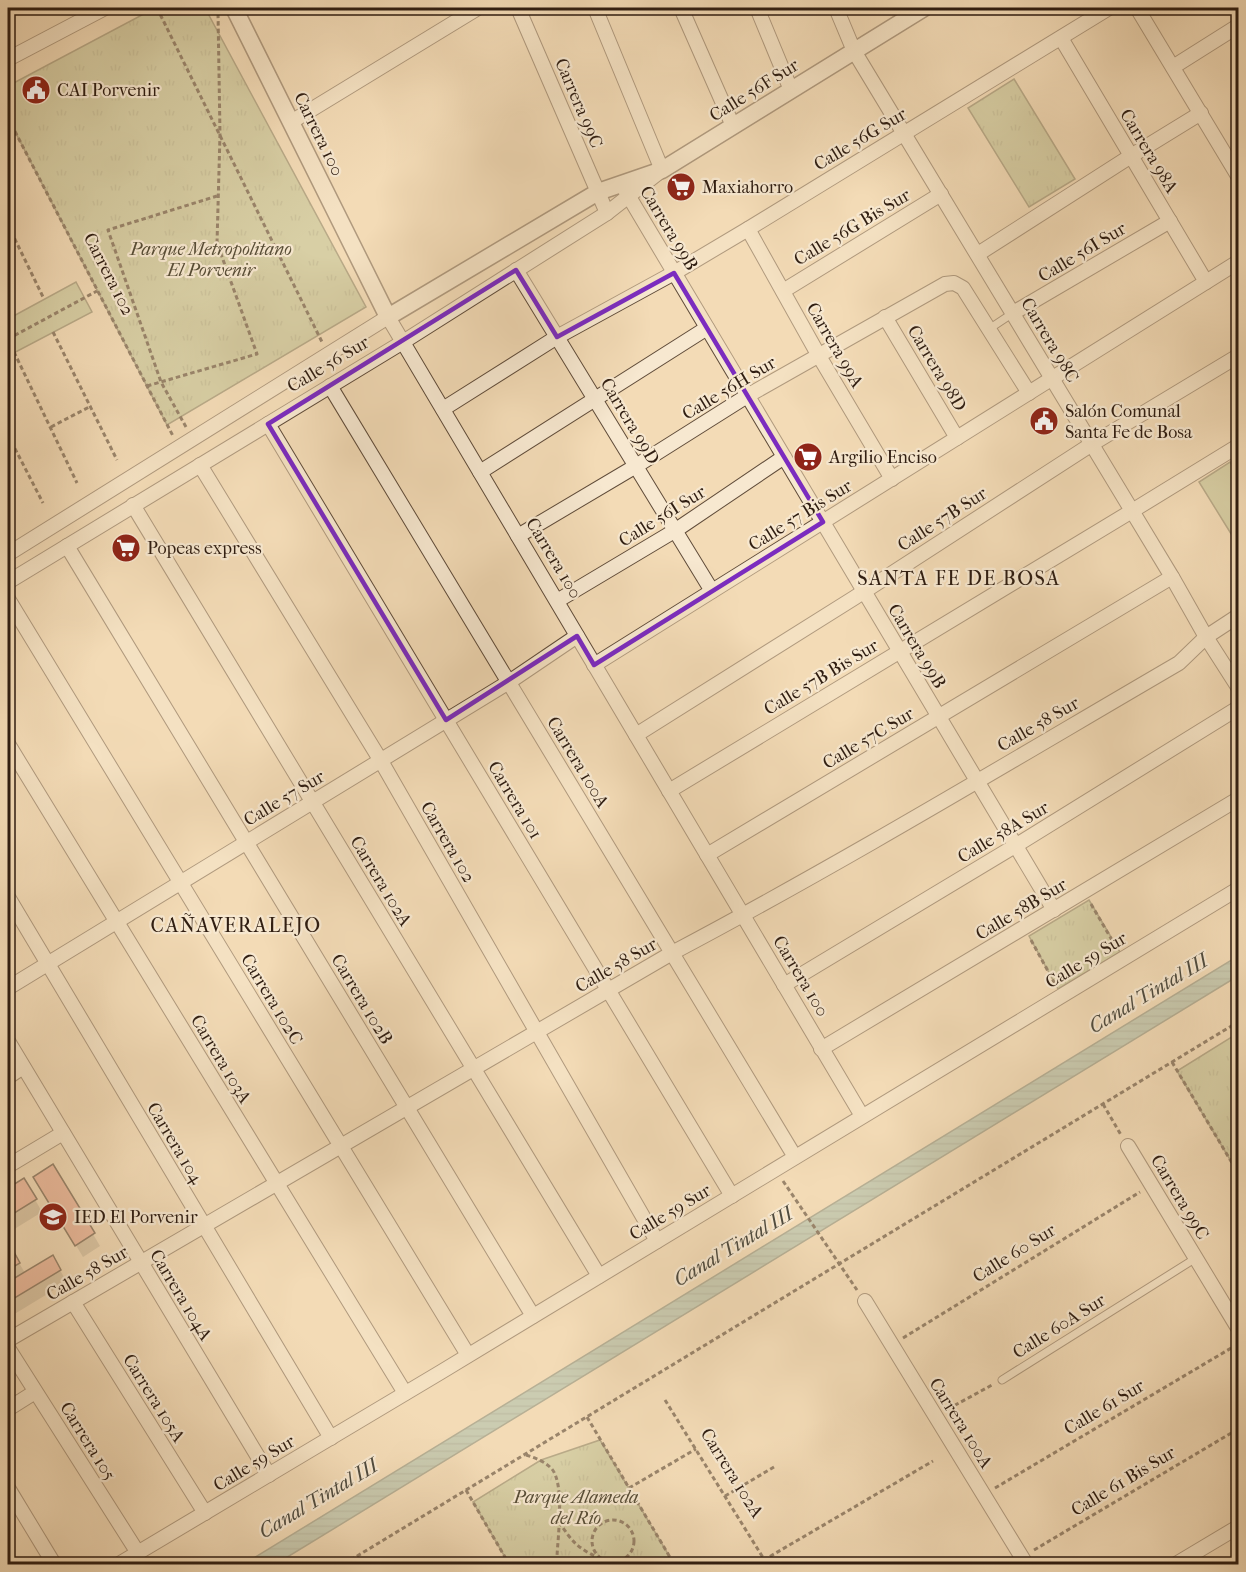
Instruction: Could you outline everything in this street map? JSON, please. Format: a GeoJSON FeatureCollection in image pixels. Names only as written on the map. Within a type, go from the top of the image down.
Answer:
{"type":"FeatureCollection","features":[{"type":"Feature","properties":{"kind":"street"},"geometry":{"type":"LineString","coordinates":[[8,59],[105,8]]}},
{"type":"Feature","properties":{"kind":"street","name":"Carrera 100"},"geometry":{"type":"LineString","coordinates":[[234,8],[388,317],[862,1116]]}},
{"type":"Feature","properties":{"kind":"street"},"geometry":{"type":"LineString","coordinates":[[291,122],[478,8]]}},
{"type":"Feature","properties":{"kind":"street","name":"Carrera 99C"},"geometry":{"type":"LineString","coordinates":[[518,8],[607,213]]}},
{"type":"Feature","properties":{"kind":"street"},"geometry":{"type":"LineString","coordinates":[[594,8],[662,170]]}},
{"type":"Feature","properties":{"kind":"street"},"geometry":{"type":"LineString","coordinates":[[681,8],[733,126]]}},
{"type":"Feature","properties":{"kind":"street"},"geometry":{"type":"LineString","coordinates":[[757,8],[791,90]]}},
{"type":"Feature","properties":{"kind":"street","name":"Carrera 98C"},"geometry":{"type":"LineString","coordinates":[[836,8],[855,51],[1172,577],[1206,638],[1239,687]]}},
{"type":"Feature","properties":{"kind":"street","name":"Calle 56G Sur"},"geometry":{"type":"LineString","coordinates":[[443,409],[557,337],[674,273],[748,229],[1109,8]]}},
{"type":"Feature","properties":{"kind":"street"},"geometry":{"type":"LineString","coordinates":[[1137,8],[1239,176]]}},
{"type":"Feature","properties":{"kind":"street","name":"Calle 56F Sur"},"geometry":{"type":"LineString","coordinates":[[598,192],[625,190],[662,170],[919,9]]}},
{"type":"Feature","properties":{"kind":"street"},"geometry":{"type":"LineString","coordinates":[[1173,67],[1239,26]]}},
{"type":"Feature","properties":{"kind":"street","name":"Carrera 98A"},"geometry":{"type":"LineString","coordinates":[[1061,38],[1206,282]]}},
{"type":"Feature","properties":{"kind":"street"},"geometry":{"type":"LineString","coordinates":[[978,254],[1201,113]]}},
{"type":"Feature","properties":{"kind":"street","name":"Calle 56 Sur"},"geometry":{"type":"LineString","coordinates":[[8,582],[403,342],[607,213],[625,190]]}},
{"type":"Feature","properties":{"kind":"street","name":"Carrera 99B"},"geometry":{"type":"LineString","coordinates":[[625,190],[1054,910]]}},
{"type":"Feature","properties":{"kind":"street","name":"Calle 56 Sur"},"geometry":{"type":"LineString","coordinates":[[8,555],[388,317],[598,192]]}},
{"type":"Feature","properties":{"kind":"street","name":"Calle 56G Bis Sur"},"geometry":{"type":"LineString","coordinates":[[783,291],[941,194]]}},
{"type":"Feature","properties":{"kind":"street","name":"Calle 56I Sur"},"geometry":{"type":"LineString","coordinates":[[1013,313],[1170,221]]}},
{"type":"Feature","properties":{"kind":"street","name":"Carrera 99A"},"geometry":{"type":"LineString","coordinates":[[748,229],[819,356],[892,479]]}},
{"type":"Feature","properties":{"kind":"street","name":"Calle 57 Bis Sur"},"geometry":{"type":"LineString","coordinates":[[594,665],[1239,262]]}},
{"type":"Feature","properties":{"kind":"street","name":"Carrera 99D"},"geometry":{"type":"LineString","coordinates":[[516,270],[712,591]]}},
{"type":"Feature","properties":{"kind":"street","name":"Calle 56H Sur"},"geometry":{"type":"LineString","coordinates":[[518,536],[636,466],[747,396],[945,284],[954,283],[963,288],[989,329]]}},
{"type":"Feature","properties":{"kind":"street","name":"Carrera 98D"},"geometry":{"type":"LineString","coordinates":[[885,317],[957,438]]}},
{"type":"Feature","properties":{"kind":"street"},"geometry":{"type":"LineString","coordinates":[[480,472],[707,328]]}},
{"type":"Feature","properties":{"kind":"street"},"geometry":{"type":"LineString","coordinates":[[989,329],[1029,393]]}},
{"type":"Feature","properties":{"kind":"street","name":"Calle 57B Sur"},"geometry":{"type":"LineString","coordinates":[[636,735],[1092,444],[1239,357]]}},
{"type":"Feature","properties":{"kind":"street","name":"Carrera 100A"},"geometry":{"type":"LineString","coordinates":[[330,386],[795,1157]]}},
{"type":"Feature","properties":{"kind":"street","name":"Carrera 101"},"geometry":{"type":"LineString","coordinates":[[268,424],[732,1196]]}},
{"type":"Feature","properties":{"kind":"street","name":"Calle 57B Bis Sur"},"geometry":{"type":"LineString","coordinates":[[669,791],[1239,446]]}},
{"type":"Feature","properties":{"kind":"street","name":"Calle 56I Sur"},"geometry":{"type":"LineString","coordinates":[[556,602],[675,530],[784,457]]}},
{"type":"Feature","properties":{"kind":"street","name":"Carrera 102"},"geometry":{"type":"LineString","coordinates":[[200,465],[381,761],[657,1241]]}},
{"type":"Feature","properties":{"kind":"street","name":"Carrera 102A"},"geometry":{"type":"LineString","coordinates":[[133,505],[599,1276]]}},
{"type":"Feature","properties":{"kind":"street","name":"Carrera 102B"},"geometry":{"type":"LineString","coordinates":[[67,546],[533,1316]]}},
{"type":"Feature","properties":{"kind":"street","name":"Calle 57C Sur"},"geometry":{"type":"LineString","coordinates":[[706,855],[1172,577]]}},
{"type":"Feature","properties":{"kind":"street","name":"Carrera 102C"},"geometry":{"type":"LineString","coordinates":[[8,599],[468,1355]]}},
{"type":"Feature","properties":{"kind":"street","name":"Calle 58 Sur"},"geometry":{"type":"LineString","coordinates":[[8,1340],[608,990],[977,781],[1179,663],[1206,638],[1239,616]]}},
{"type":"Feature","properties":{"kind":"street","name":"Calle 57 Sur"},"geometry":{"type":"LineString","coordinates":[[8,987],[381,761],[509,682],[577,636]]}},
{"type":"Feature","properties":{"kind":"street","name":"Calle 58A Sur"},"geometry":{"type":"LineString","coordinates":[[784,985],[1239,708]]}},
{"type":"Feature","properties":{"kind":"street","name":"Carrera 103A"},"geometry":{"type":"LineString","coordinates":[[8,744],[405,1393]]}},
{"type":"Feature","properties":{"kind":"street","name":"Calle 58B Sur"},"geometry":{"type":"LineString","coordinates":[[822,1049],[1239,800]]}},
{"type":"Feature","properties":{"kind":"street","name":"Calle 59 Sur"},"geometry":{"type":"LineString","coordinates":[[119,1564],[1239,889]]}},
{"type":"Feature","properties":{"kind":"street","name":"Carrera 104"},"geometry":{"type":"LineString","coordinates":[[8,897],[331,1438]]}},
{"type":"Feature","properties":{"kind":"street","name":"Carrera 104A"},"geometry":{"type":"LineString","coordinates":[[8,1041],[269,1475]]}},
{"type":"Feature","properties":{"kind":"street"},"geometry":{"type":"LineString","coordinates":[[8,1077],[23,1067]]}},
{"type":"Feature","properties":{"kind":"street"},"geometry":{"type":"LineString","coordinates":[[8,1166],[63,1133]]}},
{"type":"Feature","properties":{"kind":"street","name":"Carrera 99C"},"geometry":{"type":"LineString","coordinates":[[1128,1146],[1239,1328]]}},
{"type":"Feature","properties":{"kind":"street","name":"Carrera 100A"},"geometry":{"type":"LineString","coordinates":[[865,1301],[1024,1561]]}},
{"type":"Feature","properties":{"kind":"street","name":"Carrera 105A"},"geometry":{"type":"LineString","coordinates":[[73,1302],[205,1513]]}},
{"type":"Feature","properties":{"kind":"street","name":"Carrera 105"},"geometry":{"type":"LineString","coordinates":[[8,1348],[138,1553]]}},
{"type":"Feature","properties":{"kind":"street"},"geometry":{"type":"LineString","coordinates":[[8,1409],[35,1392]]}},
{"type":"Feature","properties":{"kind":"street"},"geometry":{"type":"LineString","coordinates":[[8,1488],[54,1564]]}},
{"type":"Feature","properties":{"kind":"street"},"geometry":{"type":"LineString","coordinates":[[1176,1564],[1239,1527]]}},
{"type":"Feature","properties":{"kind":"lane"},"geometry":{"type":"LineString","coordinates":[[989,329],[1013,313]]}},
{"type":"Feature","properties":{"kind":"lane","name":"Calle 60A Sur"},"geometry":{"type":"LineString","coordinates":[[1002,1380],[1196,1258]]}},
{"type":"Feature","properties":{"kind":"path"},"geometry":{"type":"LineString","coordinates":[[157,8],[329,354]]}},
{"type":"Feature","properties":{"kind":"path"},"geometry":{"type":"LineString","coordinates":[[147,386],[257,354],[217,243],[220,134],[219,8]]}},
{"type":"Feature","properties":{"kind":"path","name":"Carrera 102"},"geometry":{"type":"LineString","coordinates":[[8,118],[179,448]]}},
{"type":"Feature","properties":{"kind":"path"},"geometry":{"type":"LineString","coordinates":[[192,439],[161,382],[108,230],[218,196]]}},
{"type":"Feature","properties":{"kind":"path"},"geometry":{"type":"LineString","coordinates":[[8,225],[44,298]]}},
{"type":"Feature","properties":{"kind":"path"},"geometry":{"type":"LineString","coordinates":[[8,339],[98,291]]}},
{"type":"Feature","properties":{"kind":"path"},"geometry":{"type":"LineString","coordinates":[[8,307],[12,316]]}},
{"type":"Feature","properties":{"kind":"path"},"geometry":{"type":"LineString","coordinates":[[53,332],[117,460]]}},
{"type":"Feature","properties":{"kind":"path"},"geometry":{"type":"LineString","coordinates":[[14,352],[77,483]]}},
{"type":"Feature","properties":{"kind":"path"},"geometry":{"type":"LineString","coordinates":[[51,427],[91,406]]}},
{"type":"Feature","properties":{"kind":"path"},"geometry":{"type":"LineString","coordinates":[[8,435],[43,502]]}},
{"type":"Feature","properties":{"kind":"path"},"geometry":{"type":"LineString","coordinates":[[1084,892],[1123,959]]}},
{"type":"Feature","properties":{"kind":"path"},"geometry":{"type":"LineString","coordinates":[[1024,928],[1062,996]]}},
{"type":"Feature","properties":{"kind":"path"},"geometry":{"type":"LineString","coordinates":[[344,1564],[1239,1022]]}},
{"type":"Feature","properties":{"kind":"path"},"geometry":{"type":"LineString","coordinates":[[1172,1062],[1239,1173]]}},
{"type":"Feature","properties":{"kind":"path"},"geometry":{"type":"LineString","coordinates":[[1102,1104],[1128,1146]]}},
{"type":"Feature","properties":{"kind":"path","name":"Calle 60 Sur"},"geometry":{"type":"LineString","coordinates":[[891,1345],[1151,1185]]}},
{"type":"Feature","properties":{"kind":"path"},"geometry":{"type":"LineString","coordinates":[[794,1195],[865,1301]]}},
{"type":"Feature","properties":{"kind":"path","name":"Calle 61 Sur"},"geometry":{"type":"LineString","coordinates":[[983,1495],[1239,1344]]}},
{"type":"Feature","properties":{"kind":"path","name":"Calle 60A Sur"},"geometry":{"type":"LineString","coordinates":[[935,1416],[1002,1380]]}},
{"type":"Feature","properties":{"kind":"path","name":"Carrera 102A"},"geometry":{"type":"LineString","coordinates":[[665,1400],[766,1562]]}},
{"type":"Feature","properties":{"kind":"path"},"geometry":{"type":"LineString","coordinates":[[587,1417],[674,1564]]}},
{"type":"Feature","properties":{"kind":"path","name":"Calle 61 Bis Sur"},"geometry":{"type":"LineString","coordinates":[[1024,1561],[1239,1429]]}},
{"type":"Feature","properties":{"kind":"path"},"geometry":{"type":"LineString","coordinates":[[629,1488],[696,1449]]}},
{"type":"Feature","properties":{"kind":"path"},"geometry":{"type":"LineString","coordinates":[[525,1455],[541,1460],[553,1470],[558,1482],[560,1496],[558,1564]]}},
{"type":"Feature","properties":{"kind":"path"},"geometry":{"type":"LineString","coordinates":[[758,1564],[766,1562],[933,1461]]}},
{"type":"Feature","properties":{"kind":"path"},"geometry":{"type":"LineString","coordinates":[[725,1496],[774,1467]]}},
{"type":"Feature","properties":{"kind":"path"},"geometry":{"type":"LineString","coordinates":[[466,1490],[509,1564]]}},
{"type":"Feature","properties":{"kind":"path"},"geometry":{"type":"LineString","coordinates":[[558,1520],[571,1540],[602,1562],[621,1560],[631,1552],[634,1539],[628,1526],[615,1519],[601,1522],[596,1528],[592,1534],[593,1548],[602,1562]]}},
{"type":"Feature","properties":{"kind":"highlighted area"},"geometry":{"type":"Polygon","coordinates":[[[516,270],[557,337],[674,273],[823,522],[594,665],[577,636],[446,720],[268,424],[516,270]]]}},
{"type":"Feature","properties":{"kind":"green space","name":"Parque Metropolitano El Porvenir"},"geometry":{"type":"Polygon","coordinates":[[[155,8],[205,8],[366,307],[167,425],[8,118],[8,86],[155,8]]]}},
{"type":"Feature","properties":{"kind":"green space"},"geometry":{"type":"Polygon","coordinates":[[[1014,79],[1075,179],[1029,207],[968,108],[1014,79]]]}},
{"type":"Feature","properties":{"kind":"green space"},"geometry":{"type":"Polygon","coordinates":[[[76,282],[92,312],[8,356],[8,319],[76,282]]]}},
{"type":"Feature","properties":{"kind":"green space"},"geometry":{"type":"Polygon","coordinates":[[[1230,462],[1238,475],[1238,545],[1199,482],[1230,462]]]}},
{"type":"Feature","properties":{"kind":"green space"},"geometry":{"type":"Polygon","coordinates":[[[1089,900],[1120,952],[1058,989],[1029,936],[1089,900]]]}},
{"type":"Feature","properties":{"kind":"green space"},"geometry":{"type":"Polygon","coordinates":[[[1238,1033],[1238,1173],[1177,1071],[1238,1033]]]}},
{"type":"Feature","properties":{"kind":"green space","name":"Parque Alameda del Río"},"geometry":{"type":"Polygon","coordinates":[[[600,1440],[674,1564],[509,1564],[473,1502],[541,1460],[600,1440]]]}},
{"type":"Feature","properties":{"kind":"shaded area"},"geometry":{"type":"Polygon","coordinates":[[[1238,956],[1238,976],[276,1564],[244,1564],[1238,956]]]}},
{"type":"Feature","properties":{"kind":"building","name":"CAI Porvenir"},"geometry":{"type":"Polygon","coordinates":[[[40,79],[47,93],[33,101],[25,88],[40,79]]]}},
{"type":"Feature","properties":{"kind":"building"},"geometry":{"type":"Polygon","coordinates":[[[53,1164],[95,1233],[75,1246],[33,1177],[53,1164]]]}},
{"type":"Feature","properties":{"kind":"building"},"geometry":{"type":"Polygon","coordinates":[[[24,1178],[37,1199],[8,1217],[8,1188],[24,1178]]]}},
{"type":"Feature","properties":{"kind":"building"},"geometry":{"type":"Polygon","coordinates":[[[8,1241],[20,1263],[8,1270],[8,1241]]]}},
{"type":"Feature","properties":{"kind":"building"},"geometry":{"type":"Polygon","coordinates":[[[53,1255],[61,1270],[8,1302],[8,1282],[53,1255]]]}},
{"type":"Feature","properties":{"kind":"place","name":"CAI Porvenir"},"geometry":{"type":"Point","coordinates":[36,90]}},
{"type":"Feature","properties":{"kind":"place","name":"Maxiahorro"},"geometry":{"type":"Point","coordinates":[681,187]}},
{"type":"Feature","properties":{"kind":"place","name":"Salón Comunal Santa Fe de Bosa"},"geometry":{"type":"Point","coordinates":[1044,421]}},
{"type":"Feature","properties":{"kind":"place","name":"Argilio Enciso"},"geometry":{"type":"Point","coordinates":[808,457]}},
{"type":"Feature","properties":{"kind":"place","name":"Popeas express"},"geometry":{"type":"Point","coordinates":[126,548]}},
{"type":"Feature","properties":{"kind":"place","name":"IED El Porvenir"},"geometry":{"type":"Point","coordinates":[53,1217]}},
{"type":"Feature","properties":{"kind":"district","name":"SANTA FE DE BOSA"},"geometry":{"type":"Point","coordinates":[959,578]}},
{"type":"Feature","properties":{"kind":"district","name":"CAÑAVERALEJO"},"geometry":{"type":"Point","coordinates":[236,925]}},
{"type":"Feature","properties":{"kind":"water label","name":"Canal Tintal III"},"geometry":{"type":"Point","coordinates":[1148,993]}},
{"type":"Feature","properties":{"kind":"water label","name":"Canal Tintal III"},"geometry":{"type":"Point","coordinates":[733,1246]}},
{"type":"Feature","properties":{"kind":"water label","name":"Canal Tintal III"},"geometry":{"type":"Point","coordinates":[318,1498]}}]}
